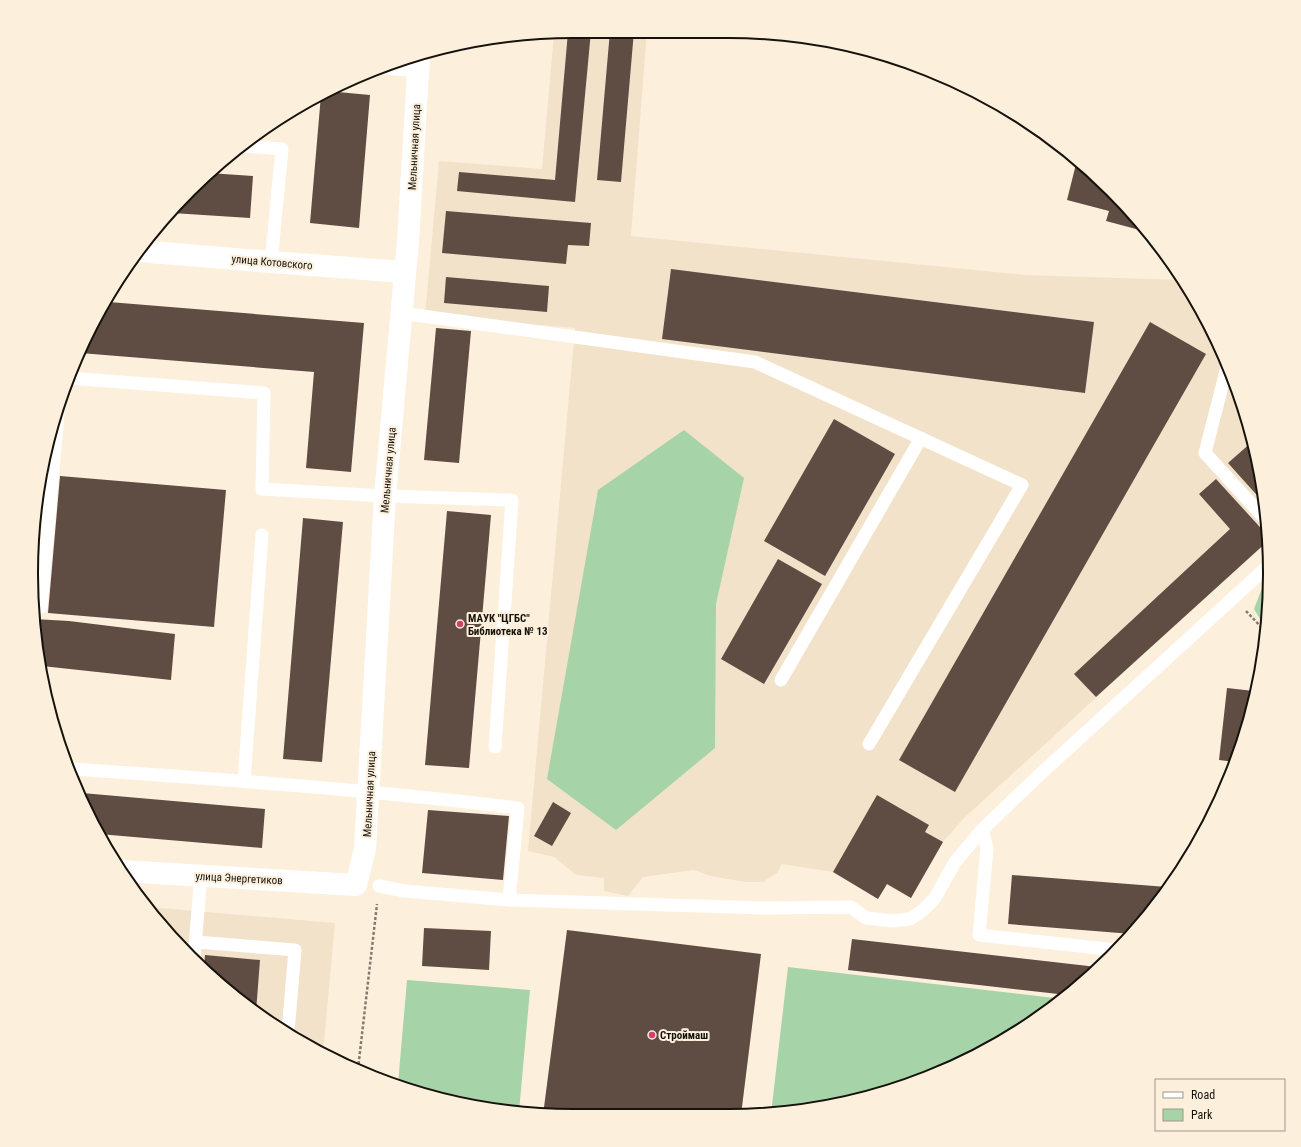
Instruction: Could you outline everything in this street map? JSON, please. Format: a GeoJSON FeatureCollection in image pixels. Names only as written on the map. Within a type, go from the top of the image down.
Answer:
{"type":"FeatureCollection","features":[{"type":"Feature","properties":{"kind":"street","name":"Мельничная улица"},"geometry":{"type":"LineString","coordinates":[[356,885],[365,849],[385,496],[405,272],[419,63]]}},
{"type":"Feature","properties":{"kind":"street","name":"улица Котовского"},"geometry":{"type":"LineString","coordinates":[[147,251],[405,272]]}},
{"type":"Feature","properties":{"kind":"street","name":"улица Энергетиков"},"geometry":{"type":"LineString","coordinates":[[128,871],[356,885]]}},
{"type":"Feature","properties":{"kind":"lane"},"geometry":{"type":"LineString","coordinates":[[403,65],[419,63]]}},
{"type":"Feature","properties":{"kind":"lane"},"geometry":{"type":"LineString","coordinates":[[251,147],[282,149],[272,262]]}},
{"type":"Feature","properties":{"kind":"lane"},"geometry":{"type":"LineString","coordinates":[[401,313],[755,362],[1022,485],[869,744]]}},
{"type":"Feature","properties":{"kind":"lane"},"geometry":{"type":"LineString","coordinates":[[1225,376],[1205,453],[1259,512]]}},
{"type":"Feature","properties":{"kind":"lane"},"geometry":{"type":"LineString","coordinates":[[75,378],[264,393],[262,489],[385,496],[512,500],[495,747]]}},
{"type":"Feature","properties":{"kind":"lane"},"geometry":{"type":"LineString","coordinates":[[41,607],[56,434]]}},
{"type":"Feature","properties":{"kind":"lane"},"geometry":{"type":"LineString","coordinates":[[781,680],[921,438]]}},
{"type":"Feature","properties":{"kind":"lane"},"geometry":{"type":"LineString","coordinates":[[244,781],[262,535]]}},
{"type":"Feature","properties":{"kind":"lane"},"geometry":{"type":"LineString","coordinates":[[379,886],[405,891],[509,900],[764,908],[851,907],[866,918],[893,921],[910,919],[922,911],[935,898],[955,862],[982,830],[1036,778],[1263,571]]}},
{"type":"Feature","properties":{"kind":"lane"},"geometry":{"type":"LineString","coordinates":[[75,769],[244,781],[369,792],[518,808],[509,900]]}},
{"type":"Feature","properties":{"kind":"lane"},"geometry":{"type":"LineString","coordinates":[[982,830],[987,848],[979,935],[1109,949]]}},
{"type":"Feature","properties":{"kind":"lane"},"geometry":{"type":"LineString","coordinates":[[195,952],[201,875]]}},
{"type":"Feature","properties":{"kind":"lane"},"geometry":{"type":"LineString","coordinates":[[196,942],[295,950],[288,1026]]}},
{"type":"Feature","properties":{"kind":"path"},"geometry":{"type":"LineString","coordinates":[[1234,597],[1260,626]]}},
{"type":"Feature","properties":{"kind":"path"},"geometry":{"type":"LineString","coordinates":[[359,1063],[379,886]]}},
{"type":"Feature","properties":{"kind":"shaded area"},"geometry":{"type":"Polygon","coordinates":[[[646,38],[631,236],[1026,275],[1175,280],[1208,337],[1235,401],[1245,435],[1253,469],[1260,523],[1258,525],[1261,529],[1262,546],[963,819],[943,842],[911,898],[887,885],[878,899],[833,872],[782,864],[777,873],[763,882],[745,882],[710,876],[694,870],[643,877],[628,896],[604,891],[604,878],[576,875],[554,857],[528,851],[575,328],[425,315],[439,161],[542,169],[554,39],[646,38]]]}},
{"type":"Feature","properties":{"kind":"shaded area"},"geometry":{"type":"Polygon","coordinates":[[[156,908],[335,923],[324,1047],[276,1019],[220,976],[171,927],[156,908]]]}},
{"type":"Feature","properties":{"kind":"green space"},"geometry":{"type":"Polygon","coordinates":[[[684,430],[744,478],[716,604],[715,748],[616,830],[547,779],[598,490],[684,430]]]}},
{"type":"Feature","properties":{"kind":"green space"},"geometry":{"type":"Polygon","coordinates":[[[1263,587],[1260,619],[1254,609],[1263,587]]]}},
{"type":"Feature","properties":{"kind":"green space"},"geometry":{"type":"Polygon","coordinates":[[[788,967],[1053,998],[1025,1019],[964,1054],[900,1081],[832,1099],[772,1107],[788,967]]]}},
{"type":"Feature","properties":{"kind":"green space"},"geometry":{"type":"Polygon","coordinates":[[[407,980],[530,990],[520,1106],[469,1099],[398,1080],[407,980]]]}},
{"type":"Feature","properties":{"kind":"building"},"geometry":{"type":"Polygon","coordinates":[[[567,38],[590,38],[575,202],[457,191],[459,172],[555,180],[567,38]]]}},
{"type":"Feature","properties":{"kind":"building"},"geometry":{"type":"Polygon","coordinates":[[[609,38],[633,38],[621,182],[597,180],[609,38]]]}},
{"type":"Feature","properties":{"kind":"building"},"geometry":{"type":"Polygon","coordinates":[[[339,92],[370,95],[359,228],[310,223],[320,102],[339,92]]]}},
{"type":"Feature","properties":{"kind":"building"},"geometry":{"type":"Polygon","coordinates":[[[1075,167],[1106,195],[1137,229],[1106,221],[1109,211],[1067,200],[1075,167]]]}},
{"type":"Feature","properties":{"kind":"building"},"geometry":{"type":"Polygon","coordinates":[[[217,174],[253,176],[250,218],[177,213],[217,174]]]}},
{"type":"Feature","properties":{"kind":"building"},"geometry":{"type":"Polygon","coordinates":[[[446,211],[591,223],[589,246],[568,245],[566,264],[442,253],[446,211]]]}},
{"type":"Feature","properties":{"kind":"building"},"geometry":{"type":"Polygon","coordinates":[[[671,269],[1094,322],[1085,393],[662,339],[671,269]]]}},
{"type":"Feature","properties":{"kind":"building"},"geometry":{"type":"Polygon","coordinates":[[[446,277],[549,286],[547,312],[444,303],[446,277]]]}},
{"type":"Feature","properties":{"kind":"building"},"geometry":{"type":"Polygon","coordinates":[[[112,302],[364,323],[351,472],[306,468],[314,372],[86,353],[112,302]]]}},
{"type":"Feature","properties":{"kind":"building"},"geometry":{"type":"Polygon","coordinates":[[[1150,322],[1206,354],[955,792],[899,760],[1150,322]]]}},
{"type":"Feature","properties":{"kind":"building"},"geometry":{"type":"Polygon","coordinates":[[[436,328],[471,331],[459,463],[424,460],[436,328]]]}},
{"type":"Feature","properties":{"kind":"building"},"geometry":{"type":"Polygon","coordinates":[[[834,419],[895,454],[825,576],[764,541],[834,419]]]}},
{"type":"Feature","properties":{"kind":"building"},"geometry":{"type":"Polygon","coordinates":[[[1248,446],[1257,495],[1228,463],[1248,446]]]}},
{"type":"Feature","properties":{"kind":"building"},"geometry":{"type":"Polygon","coordinates":[[[60,476],[226,490],[214,627],[48,613],[60,476]]]}},
{"type":"Feature","properties":{"kind":"building"},"geometry":{"type":"Polygon","coordinates":[[[1216,479],[1261,528],[1262,546],[1096,697],[1074,674],[1230,529],[1199,494],[1216,479]]]}},
{"type":"Feature","properties":{"kind":"building"},"geometry":{"type":"Polygon","coordinates":[[[447,511],[491,515],[469,768],[425,765],[447,511]]]}},
{"type":"Feature","properties":{"kind":"building"},"geometry":{"type":"Polygon","coordinates":[[[303,518],[343,522],[322,762],[283,759],[303,518]]]}},
{"type":"Feature","properties":{"kind":"building"},"geometry":{"type":"Polygon","coordinates":[[[778,559],[822,584],[764,684],[721,659],[778,559]]]}},
{"type":"Feature","properties":{"kind":"building"},"geometry":{"type":"Polygon","coordinates":[[[40,619],[69,621],[175,634],[171,680],[46,666],[40,619]]]}},
{"type":"Feature","properties":{"kind":"building"},"geometry":{"type":"Polygon","coordinates":[[[1227,688],[1250,691],[1235,746],[1229,761],[1219,760],[1227,688]]]}},
{"type":"Feature","properties":{"kind":"building"},"geometry":{"type":"Polygon","coordinates":[[[86,793],[265,809],[262,848],[107,835],[86,793]]]}},
{"type":"Feature","properties":{"kind":"building"},"geometry":{"type":"Polygon","coordinates":[[[877,795],[929,825],[925,832],[943,842],[911,898],[887,884],[878,899],[833,872],[877,795]]]}},
{"type":"Feature","properties":{"kind":"building"},"geometry":{"type":"Polygon","coordinates":[[[553,802],[571,813],[552,846],[534,836],[553,802]]]}},
{"type":"Feature","properties":{"kind":"building"},"geometry":{"type":"Polygon","coordinates":[[[428,810],[509,816],[503,880],[422,873],[428,810]]]}},
{"type":"Feature","properties":{"kind":"building"},"geometry":{"type":"Polygon","coordinates":[[[1012,875],[1161,887],[1124,933],[1008,924],[1012,875]]]}},
{"type":"Feature","properties":{"kind":"building"},"geometry":{"type":"Polygon","coordinates":[[[424,928],[491,931],[489,970],[422,966],[424,928]]]}},
{"type":"Feature","properties":{"kind":"building","name":"Строймаш"},"geometry":{"type":"Polygon","coordinates":[[[567,930],[761,954],[742,1109],[544,1108],[567,930]]]}},
{"type":"Feature","properties":{"kind":"building"},"geometry":{"type":"Polygon","coordinates":[[[852,939],[1091,966],[1058,994],[848,970],[852,939]]]}},
{"type":"Feature","properties":{"kind":"building"},"geometry":{"type":"Polygon","coordinates":[[[205,955],[260,960],[257,1004],[220,976],[204,961],[205,955]]]}},
{"type":"Feature","properties":{"kind":"place","name":"МАУК \"ЦГБС\" Библиотека № 13"},"geometry":{"type":"Point","coordinates":[460,624]}},
{"type":"Feature","properties":{"kind":"place","name":"Строймаш"},"geometry":{"type":"Point","coordinates":[652,1035]}}]}
